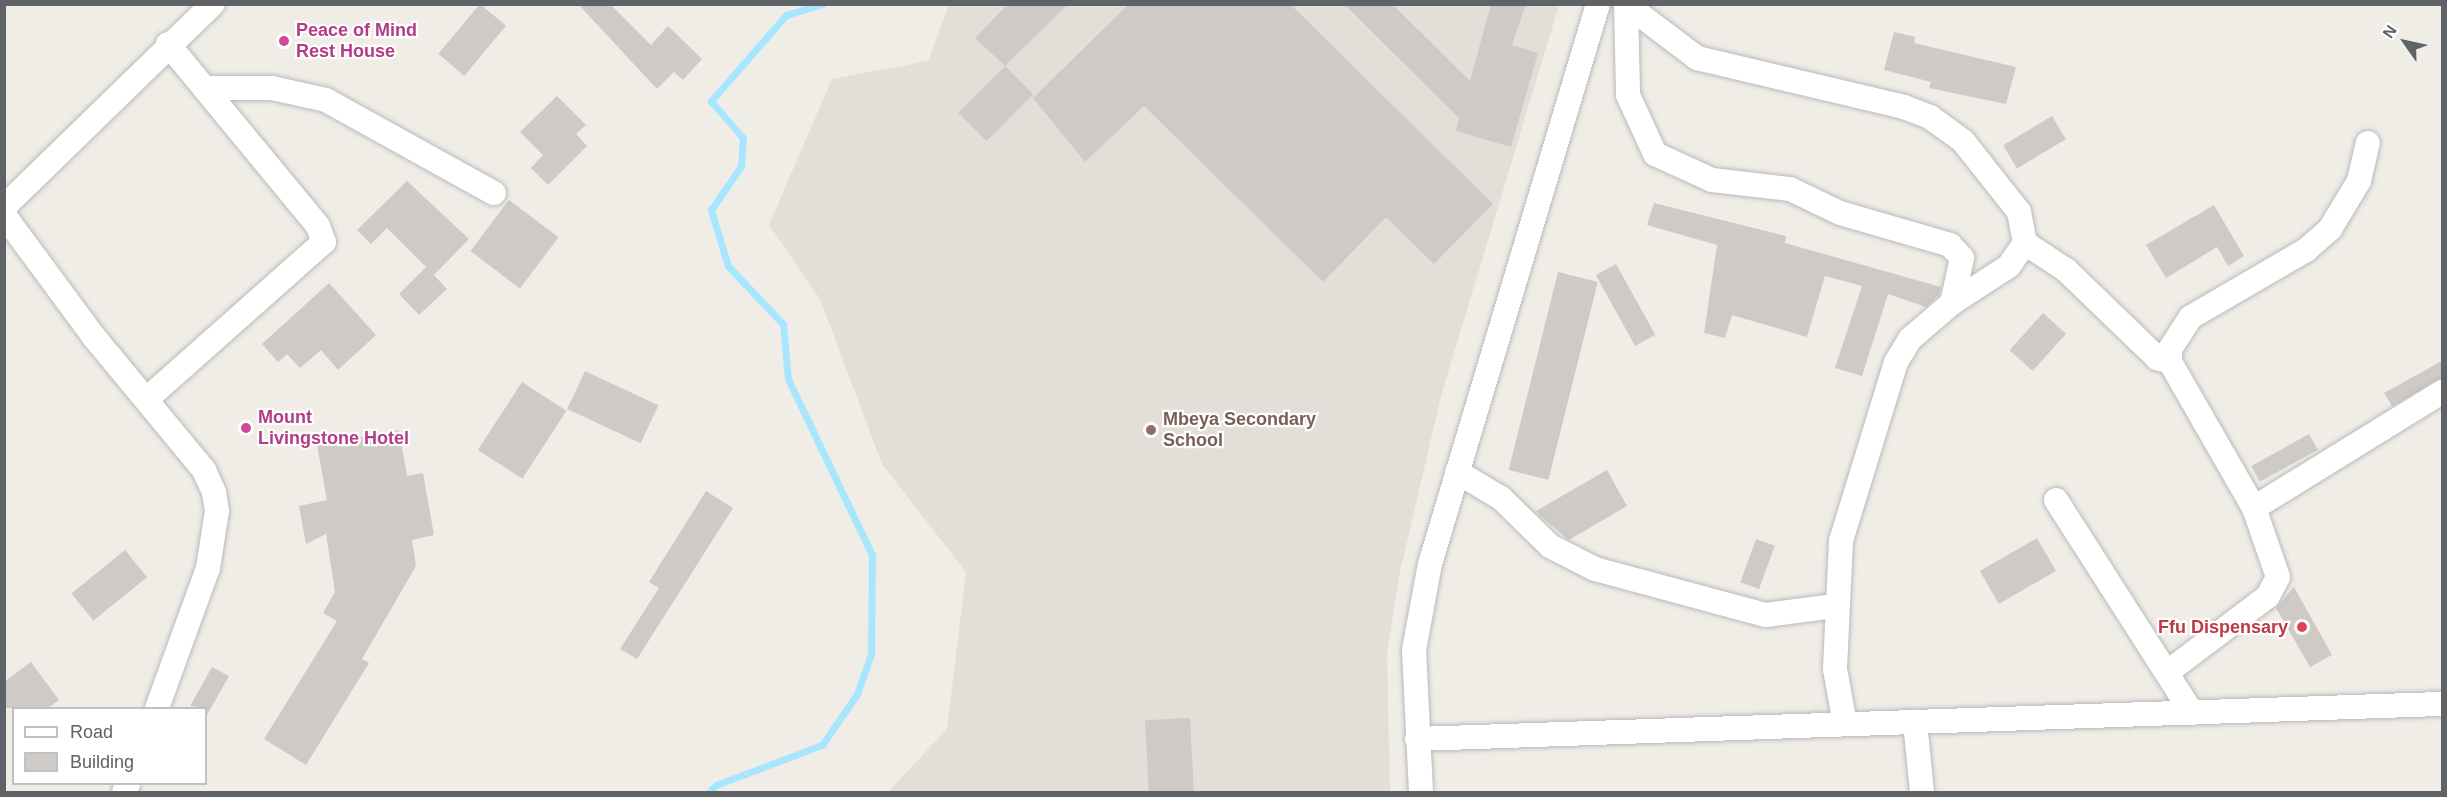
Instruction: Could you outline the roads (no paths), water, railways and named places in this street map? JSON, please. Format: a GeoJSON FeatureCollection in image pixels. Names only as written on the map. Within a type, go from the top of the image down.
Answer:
{"type":"FeatureCollection","features":[{"type":"Feature","properties":{"kind":"street"},"geometry":{"type":"LineString","coordinates":[[4,207],[168,44],[213,4]]}},
{"type":"Feature","properties":{"kind":"street"},"geometry":{"type":"LineString","coordinates":[[1421,792],[1414,651],[1430,564],[1598,4]]}},
{"type":"Feature","properties":{"kind":"street"},"geometry":{"type":"LineString","coordinates":[[1633,5],[1697,58],[1930,117],[1963,141],[2000,183],[2019,212],[2025,243],[2066,270],[2157,358],[2170,362],[2254,508],[2277,585],[2169,671]]}},
{"type":"Feature","properties":{"kind":"street"},"geometry":{"type":"LineString","coordinates":[[1633,5],[1628,95],[1654,154],[1712,180],[1790,189],[1840,213],[1950,245],[1963,265],[1952,303]]}},
{"type":"Feature","properties":{"kind":"street"},"geometry":{"type":"LineString","coordinates":[[148,398],[324,243],[318,226],[168,44]]}},
{"type":"Feature","properties":{"kind":"street"},"geometry":{"type":"LineString","coordinates":[[205,88],[272,88],[326,100],[494,193]]}},
{"type":"Feature","properties":{"kind":"street"},"geometry":{"type":"LineString","coordinates":[[2170,362],[2178,331],[2191,317],[2306,250],[2330,229],[2359,181],[2368,143]]}},
{"type":"Feature","properties":{"kind":"street"},"geometry":{"type":"LineString","coordinates":[[4,215],[94,337],[148,398],[204,470],[217,511],[197,605],[157,707]]}},
{"type":"Feature","properties":{"kind":"street"},"geometry":{"type":"LineString","coordinates":[[1845,724],[1835,669],[1834,606],[1841,541],[1896,362],[1910,339],[1952,303],[2009,266],[2025,243]]}},
{"type":"Feature","properties":{"kind":"street"},"geometry":{"type":"LineString","coordinates":[[2254,508],[2442,392]]}},
{"type":"Feature","properties":{"kind":"street"},"geometry":{"type":"LineString","coordinates":[[1457,472],[1501,498],[1550,546],[1595,569],[1766,615],[1834,606]]}},
{"type":"Feature","properties":{"kind":"street"},"geometry":{"type":"LineString","coordinates":[[2056,500],[2125,615],[2169,671],[2192,713]]}},
{"type":"Feature","properties":{"kind":"street"},"geometry":{"type":"LineString","coordinates":[[1417,739],[2442,704]]}},
{"type":"Feature","properties":{"kind":"street"},"geometry":{"type":"LineString","coordinates":[[1915,722],[1922,792]]}},
{"type":"Feature","properties":{"kind":"waterway"},"geometry":{"type":"LineString","coordinates":[[709,792],[716,785],[822,745],[857,694],[871,654],[872,555],[788,379],[783,324],[728,266],[711,210],[741,166],[743,138],[711,101],[786,15],[823,4]]}},
{"type":"Feature","properties":{"kind":"place","name":"Peace of Mind Rest House"},"geometry":{"type":"Point","coordinates":[284,41]}},
{"type":"Feature","properties":{"kind":"place","name":"Mount Livingstone Hotel"},"geometry":{"type":"Point","coordinates":[246,428]}},
{"type":"Feature","properties":{"kind":"place","name":"Mbeya Secondary School"},"geometry":{"type":"Point","coordinates":[1151,430]}},
{"type":"Feature","properties":{"kind":"place","name":"Ffu Dispensary"},"geometry":{"type":"Point","coordinates":[2302,627]}}]}
